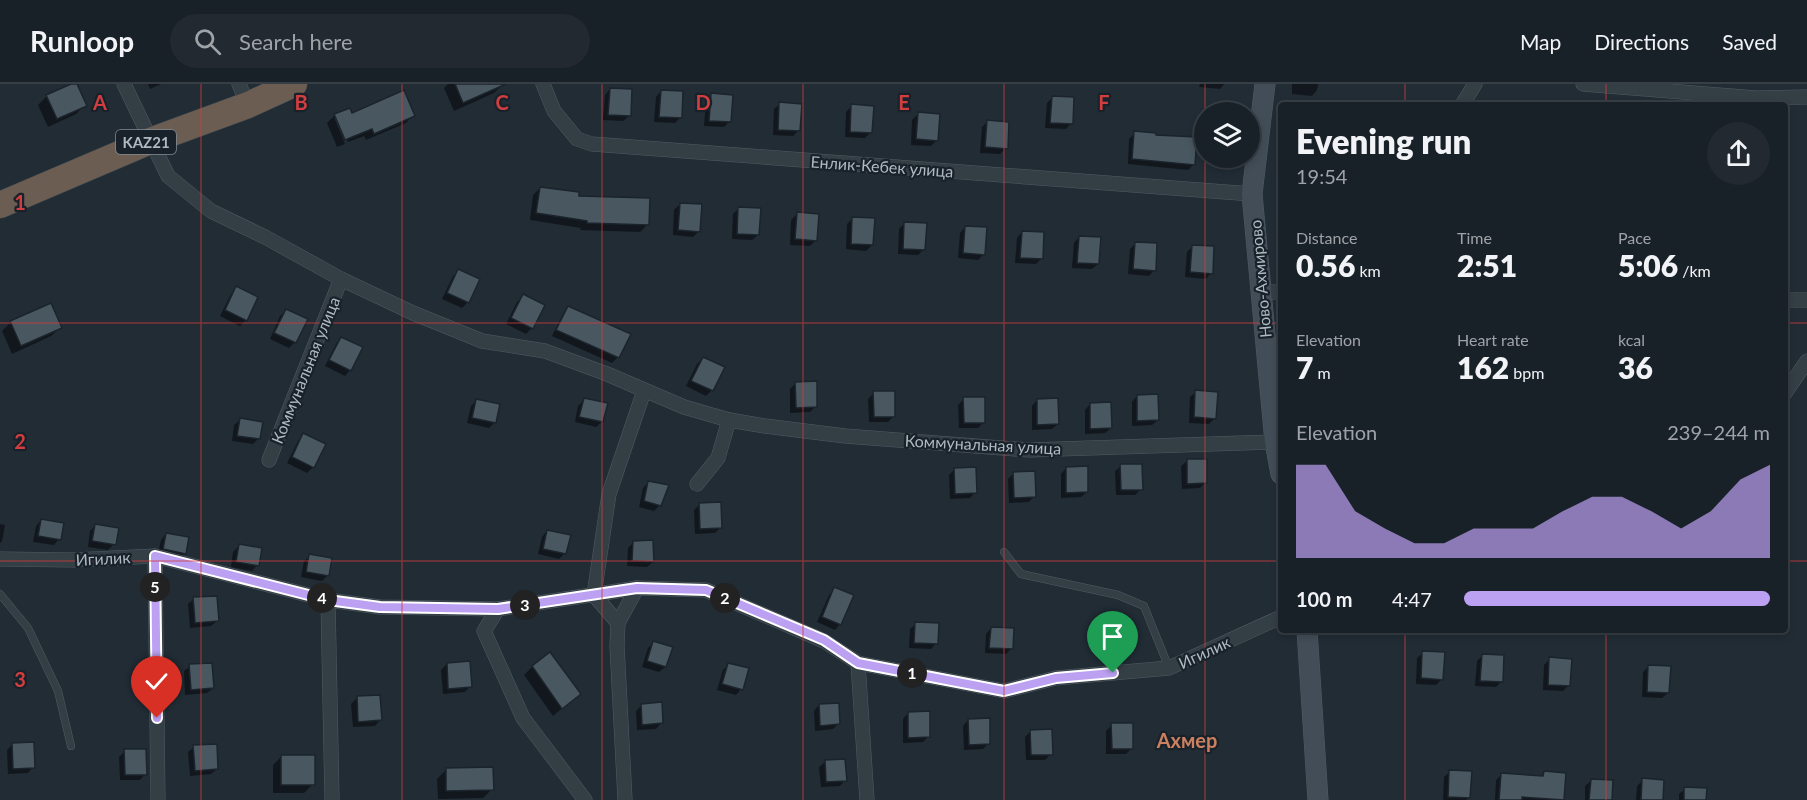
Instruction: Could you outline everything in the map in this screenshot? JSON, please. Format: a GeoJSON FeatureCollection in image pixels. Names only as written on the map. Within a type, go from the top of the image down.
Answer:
{"type":"FeatureCollection","features":[{"type":"Feature","properties":{"kind":"highway","name":"KAZ21"},"geometry":{"type":"LineString","coordinates":[[0,205],[150,141],[244,95],[294,84]]}},
{"type":"Feature","properties":{"kind":"street","name":"Коммунальная улица"},"geometry":{"type":"LineString","coordinates":[[124,84],[168,176],[211,211],[265,237],[341,279],[412,313],[482,341],[545,351],[607,374],[644,391],[729,420],[845,436],[1029,450],[1275,442]]}},
{"type":"Feature","properties":{"kind":"street","name":"Енлик-Кебек улица"},"geometry":{"type":"LineString","coordinates":[[543,84],[554,111],[577,139],[592,144],[1252,194]]}},
{"type":"Feature","properties":{"kind":"street","name":"Ново-Ахмирово"},"geometry":{"type":"LineString","coordinates":[[1265,84],[1252,194],[1278,458]]}},
{"type":"Feature","properties":{"kind":"street"},"geometry":{"type":"LineString","coordinates":[[1464,102],[1475,84]]}},
{"type":"Feature","properties":{"kind":"street"},"geometry":{"type":"LineString","coordinates":[[1583,84],[1756,98],[1807,97]]}},
{"type":"Feature","properties":{"kind":"street","name":"Коммунальная улица"},"geometry":{"type":"LineString","coordinates":[[268,460],[341,279]]}},
{"type":"Feature","properties":{"kind":"street"},"geometry":{"type":"LineString","coordinates":[[1260,292],[1278,292]]}},
{"type":"Feature","properties":{"kind":"street"},"geometry":{"type":"LineString","coordinates":[[1788,300],[1807,300]]}},
{"type":"Feature","properties":{"kind":"street"},"geometry":{"type":"LineString","coordinates":[[1788,389],[1807,361]]}},
{"type":"Feature","properties":{"kind":"street"},"geometry":{"type":"LineString","coordinates":[[618,623],[594,595],[609,494],[644,391]]}},
{"type":"Feature","properties":{"kind":"street"},"geometry":{"type":"LineString","coordinates":[[697,484],[718,458],[729,420]]}},
{"type":"Feature","properties":{"kind":"street"},"geometry":{"type":"LineString","coordinates":[[155,556],[158,800]]}},
{"type":"Feature","properties":{"kind":"street","name":"Игилик"},"geometry":{"type":"LineString","coordinates":[[0,559],[73,560],[155,556],[328,600],[380,607],[498,609],[637,588],[706,590],[824,640],[858,663],[1004,691],[1056,678],[1169,668],[1278,617]]}},
{"type":"Feature","properties":{"kind":"street"},"geometry":{"type":"LineString","coordinates":[[625,800],[617,646],[618,623],[637,588]]}},
{"type":"Feature","properties":{"kind":"street"},"geometry":{"type":"LineString","coordinates":[[328,600],[332,800]]}},
{"type":"Feature","properties":{"kind":"street"},"geometry":{"type":"LineString","coordinates":[[498,609],[484,631],[523,718],[585,800]]}},
{"type":"Feature","properties":{"kind":"street"},"geometry":{"type":"LineString","coordinates":[[1308,633],[1318,800]]}},
{"type":"Feature","properties":{"kind":"street"},"geometry":{"type":"LineString","coordinates":[[858,663],[867,800]]}},
{"type":"Feature","properties":{"kind":"lane"},"geometry":{"type":"LineString","coordinates":[[1004,552],[1021,574],[1118,595],[1144,606],[1169,668]]}},
{"type":"Feature","properties":{"kind":"lane"},"geometry":{"type":"LineString","coordinates":[[0,594],[28,628],[58,692],[71,746]]}},
{"type":"Feature","properties":{"kind":"building"},"geometry":{"type":"Polygon","coordinates":[[[71,84],[77,84],[87,106],[57,119],[46,95],[71,84]]]}},
{"type":"Feature","properties":{"kind":"building"},"geometry":{"type":"Polygon","coordinates":[[[455,84],[506,84],[463,103],[455,84]]]}},
{"type":"Feature","properties":{"kind":"building"},"geometry":{"type":"Polygon","coordinates":[[[610,88],[632,89],[631,116],[608,115],[610,88]]]}},
{"type":"Feature","properties":{"kind":"building"},"geometry":{"type":"Polygon","coordinates":[[[404,90],[415,116],[374,134],[372,129],[345,140],[334,114],[350,108],[352,113],[404,90]]]}},
{"type":"Feature","properties":{"kind":"building"},"geometry":{"type":"Polygon","coordinates":[[[661,90],[683,91],[682,118],[659,117],[661,90]]]}},
{"type":"Feature","properties":{"kind":"building"},"geometry":{"type":"Polygon","coordinates":[[[711,93],[733,95],[731,122],[709,121],[711,93]]]}},
{"type":"Feature","properties":{"kind":"building"},"geometry":{"type":"Polygon","coordinates":[[[1052,96],[1074,97],[1073,124],[1050,123],[1052,96]]]}},
{"type":"Feature","properties":{"kind":"building"},"geometry":{"type":"Polygon","coordinates":[[[779,102],[802,104],[800,131],[778,130],[779,102]]]}},
{"type":"Feature","properties":{"kind":"building"},"geometry":{"type":"Polygon","coordinates":[[[851,104],[874,106],[872,133],[850,132],[851,104]]]}},
{"type":"Feature","properties":{"kind":"building"},"geometry":{"type":"Polygon","coordinates":[[[918,112],[940,114],[938,141],[916,139],[918,112]]]}},
{"type":"Feature","properties":{"kind":"building"},"geometry":{"type":"Polygon","coordinates":[[[987,120],[1009,122],[1008,149],[985,147],[987,120]]]}},
{"type":"Feature","properties":{"kind":"building"},"geometry":{"type":"Polygon","coordinates":[[[1134,131],[1156,133],[1156,135],[1194,137],[1194,165],[1132,159],[1134,131]]]}},
{"type":"Feature","properties":{"kind":"building"},"geometry":{"type":"Polygon","coordinates":[[[540,187],[579,192],[579,196],[650,198],[649,225],[587,223],[587,221],[536,213],[540,187]]]}},
{"type":"Feature","properties":{"kind":"building"},"geometry":{"type":"Polygon","coordinates":[[[680,203],[702,204],[700,232],[678,230],[680,203]]]}},
{"type":"Feature","properties":{"kind":"building"},"geometry":{"type":"Polygon","coordinates":[[[738,207],[761,208],[759,235],[737,234],[738,207]]]}},
{"type":"Feature","properties":{"kind":"building"},"geometry":{"type":"Polygon","coordinates":[[[797,212],[819,214],[817,241],[795,239],[797,212]]]}},
{"type":"Feature","properties":{"kind":"building"},"geometry":{"type":"Polygon","coordinates":[[[852,217],[875,218],[873,245],[851,244],[852,217]]]}},
{"type":"Feature","properties":{"kind":"building"},"geometry":{"type":"Polygon","coordinates":[[[904,222],[927,223],[925,250],[903,249],[904,222]]]}},
{"type":"Feature","properties":{"kind":"building"},"geometry":{"type":"Polygon","coordinates":[[[965,226],[987,227],[985,255],[963,253],[965,226]]]}},
{"type":"Feature","properties":{"kind":"building"},"geometry":{"type":"Polygon","coordinates":[[[1022,231],[1044,232],[1043,259],[1020,258],[1022,231]]]}},
{"type":"Feature","properties":{"kind":"building"},"geometry":{"type":"Polygon","coordinates":[[[1079,236],[1101,237],[1099,264],[1077,263],[1079,236]]]}},
{"type":"Feature","properties":{"kind":"building"},"geometry":{"type":"Polygon","coordinates":[[[1135,242],[1157,243],[1156,271],[1133,269],[1135,242]]]}},
{"type":"Feature","properties":{"kind":"building"},"geometry":{"type":"Polygon","coordinates":[[[1192,245],[1214,246],[1213,274],[1190,272],[1192,245]]]}},
{"type":"Feature","properties":{"kind":"building"},"geometry":{"type":"Polygon","coordinates":[[[458,269],[480,279],[469,303],[447,293],[458,269]]]}},
{"type":"Feature","properties":{"kind":"building"},"geometry":{"type":"Polygon","coordinates":[[[236,286],[258,297],[247,321],[225,310],[236,286]]]}},
{"type":"Feature","properties":{"kind":"building"},"geometry":{"type":"Polygon","coordinates":[[[523,294],[545,305],[533,329],[511,318],[523,294]]]}},
{"type":"Feature","properties":{"kind":"building"},"geometry":{"type":"Polygon","coordinates":[[[51,303],[62,328],[21,346],[10,321],[51,303]]]}},
{"type":"Feature","properties":{"kind":"building"},"geometry":{"type":"Polygon","coordinates":[[[568,306],[631,334],[619,358],[556,330],[568,306]]]}},
{"type":"Feature","properties":{"kind":"building"},"geometry":{"type":"Polygon","coordinates":[[[286,309],[308,319],[296,343],[274,333],[286,309]]]}},
{"type":"Feature","properties":{"kind":"building"},"geometry":{"type":"Polygon","coordinates":[[[341,337],[363,347],[351,371],[329,360],[341,337]]]}},
{"type":"Feature","properties":{"kind":"building"},"geometry":{"type":"Polygon","coordinates":[[[703,357],[725,367],[713,391],[691,381],[703,357]]]}},
{"type":"Feature","properties":{"kind":"building"},"geometry":{"type":"Polygon","coordinates":[[[817,381],[817,407],[796,408],[795,382],[817,381]]]}},
{"type":"Feature","properties":{"kind":"building"},"geometry":{"type":"Polygon","coordinates":[[[1195,390],[1218,392],[1216,419],[1194,417],[1195,390]]]}},
{"type":"Feature","properties":{"kind":"building"},"geometry":{"type":"Polygon","coordinates":[[[873,391],[895,391],[895,417],[874,417],[873,391]]]}},
{"type":"Feature","properties":{"kind":"building"},"geometry":{"type":"Polygon","coordinates":[[[1158,394],[1159,420],[1137,421],[1137,395],[1158,394]]]}},
{"type":"Feature","properties":{"kind":"building"},"geometry":{"type":"Polygon","coordinates":[[[963,397],[985,397],[985,423],[964,423],[963,397]]]}},
{"type":"Feature","properties":{"kind":"building"},"geometry":{"type":"Polygon","coordinates":[[[584,398],[608,403],[603,422],[579,417],[584,398]]]}},
{"type":"Feature","properties":{"kind":"building"},"geometry":{"type":"Polygon","coordinates":[[[1058,398],[1059,424],[1037,425],[1037,399],[1058,398]]]}},
{"type":"Feature","properties":{"kind":"building"},"geometry":{"type":"Polygon","coordinates":[[[476,399],[500,404],[496,423],[472,418],[476,399]]]}},
{"type":"Feature","properties":{"kind":"building"},"geometry":{"type":"Polygon","coordinates":[[[1111,402],[1112,428],[1090,429],[1090,403],[1111,402]]]}},
{"type":"Feature","properties":{"kind":"building"},"geometry":{"type":"Polygon","coordinates":[[[240,418],[263,422],[260,439],[237,436],[240,418]]]}},
{"type":"Feature","properties":{"kind":"building"},"geometry":{"type":"Polygon","coordinates":[[[303,433],[326,444],[314,468],[292,457],[303,433]]]}},
{"type":"Feature","properties":{"kind":"building"},"geometry":{"type":"Polygon","coordinates":[[[1187,459],[1207,459],[1207,483],[1187,484],[1187,459]]]}},
{"type":"Feature","properties":{"kind":"building"},"geometry":{"type":"Polygon","coordinates":[[[1120,464],[1142,464],[1143,490],[1121,490],[1120,464]]]}},
{"type":"Feature","properties":{"kind":"building"},"geometry":{"type":"Polygon","coordinates":[[[1088,466],[1088,492],[1066,493],[1066,467],[1088,466]]]}},
{"type":"Feature","properties":{"kind":"building"},"geometry":{"type":"Polygon","coordinates":[[[976,467],[977,493],[955,494],[954,468],[976,467]]]}},
{"type":"Feature","properties":{"kind":"building"},"geometry":{"type":"Polygon","coordinates":[[[1035,471],[1036,497],[1014,498],[1013,472],[1035,471]]]}},
{"type":"Feature","properties":{"kind":"building"},"geometry":{"type":"Polygon","coordinates":[[[648,481],[669,485],[661,506],[644,501],[648,481]]]}},
{"type":"Feature","properties":{"kind":"building"},"geometry":{"type":"Polygon","coordinates":[[[721,502],[722,528],[700,529],[699,503],[721,502]]]}},
{"type":"Feature","properties":{"kind":"building"},"geometry":{"type":"Polygon","coordinates":[[[41,519],[64,523],[61,540],[38,536],[41,519]]]}},
{"type":"Feature","properties":{"kind":"building"},"geometry":{"type":"Polygon","coordinates":[[[95,524],[119,528],[116,545],[92,541],[95,524]]]}},
{"type":"Feature","properties":{"kind":"building"},"geometry":{"type":"Polygon","coordinates":[[[547,530],[571,535],[566,554],[543,549],[547,530]]]}},
{"type":"Feature","properties":{"kind":"building"},"geometry":{"type":"Polygon","coordinates":[[[166,533],[189,537],[186,554],[163,549],[166,533]]]}},
{"type":"Feature","properties":{"kind":"building"},"geometry":{"type":"Polygon","coordinates":[[[653,540],[654,562],[632,561],[633,541],[653,540]]]}},
{"type":"Feature","properties":{"kind":"building"},"geometry":{"type":"Polygon","coordinates":[[[239,544],[262,548],[259,566],[236,562],[239,544]]]}},
{"type":"Feature","properties":{"kind":"building"},"geometry":{"type":"Polygon","coordinates":[[[309,554],[332,558],[329,576],[306,572],[309,554]]]}},
{"type":"Feature","properties":{"kind":"building"},"geometry":{"type":"Polygon","coordinates":[[[834,587],[854,595],[841,625],[822,617],[834,587]]]}},
{"type":"Feature","properties":{"kind":"building"},"geometry":{"type":"Polygon","coordinates":[[[217,596],[219,621],[195,623],[193,597],[217,596]]]}},
{"type":"Feature","properties":{"kind":"building"},"geometry":{"type":"Polygon","coordinates":[[[915,622],[939,623],[938,644],[914,643],[915,622]]]}},
{"type":"Feature","properties":{"kind":"building"},"geometry":{"type":"Polygon","coordinates":[[[991,627],[1014,628],[1013,649],[989,648],[991,627]]]}},
{"type":"Feature","properties":{"kind":"building"},"geometry":{"type":"Polygon","coordinates":[[[653,641],[673,647],[666,667],[647,661],[653,641]]]}},
{"type":"Feature","properties":{"kind":"building"},"geometry":{"type":"Polygon","coordinates":[[[1422,651],[1445,652],[1443,680],[1421,678],[1422,651]]]}},
{"type":"Feature","properties":{"kind":"building"},"geometry":{"type":"Polygon","coordinates":[[[550,652],[581,694],[562,709],[532,666],[550,652]]]}},
{"type":"Feature","properties":{"kind":"building"},"geometry":{"type":"Polygon","coordinates":[[[1482,654],[1504,655],[1503,682],[1480,681],[1482,654]]]}},
{"type":"Feature","properties":{"kind":"building"},"geometry":{"type":"Polygon","coordinates":[[[1549,657],[1572,659],[1570,686],[1548,685],[1549,657]]]}},
{"type":"Feature","properties":{"kind":"building"},"geometry":{"type":"Polygon","coordinates":[[[470,661],[472,687],[448,689],[447,663],[470,661]]]}},
{"type":"Feature","properties":{"kind":"building"},"geometry":{"type":"Polygon","coordinates":[[[212,663],[214,688],[191,690],[189,664],[212,663]]]}},
{"type":"Feature","properties":{"kind":"building"},"geometry":{"type":"Polygon","coordinates":[[[728,663],[749,668],[743,690],[722,684],[728,663]]]}},
{"type":"Feature","properties":{"kind":"building"},"geometry":{"type":"Polygon","coordinates":[[[1648,665],[1671,666],[1669,693],[1647,692],[1648,665]]]}},
{"type":"Feature","properties":{"kind":"building"},"geometry":{"type":"Polygon","coordinates":[[[380,695],[382,720],[358,722],[357,696],[380,695]]]}},
{"type":"Feature","properties":{"kind":"building"},"geometry":{"type":"Polygon","coordinates":[[[662,702],[663,723],[642,725],[641,704],[662,702]]]}},
{"type":"Feature","properties":{"kind":"building"},"geometry":{"type":"Polygon","coordinates":[[[839,703],[840,724],[820,726],[819,704],[839,703]]]}},
{"type":"Feature","properties":{"kind":"building"},"geometry":{"type":"Polygon","coordinates":[[[930,711],[930,737],[908,738],[908,712],[930,711]]]}},
{"type":"Feature","properties":{"kind":"building"},"geometry":{"type":"Polygon","coordinates":[[[990,718],[990,744],[969,745],[968,719],[990,718]]]}},
{"type":"Feature","properties":{"kind":"building"},"geometry":{"type":"Polygon","coordinates":[[[1111,723],[1133,723],[1133,749],[1112,749],[1111,723]]]}},
{"type":"Feature","properties":{"kind":"building"},"geometry":{"type":"Polygon","coordinates":[[[1052,729],[1053,755],[1031,755],[1030,730],[1052,729]]]}},
{"type":"Feature","properties":{"kind":"building"},"geometry":{"type":"Polygon","coordinates":[[[34,742],[35,768],[13,769],[12,743],[34,742]]]}},
{"type":"Feature","properties":{"kind":"building"},"geometry":{"type":"Polygon","coordinates":[[[217,744],[218,769],[195,771],[193,745],[217,744]]]}},
{"type":"Feature","properties":{"kind":"building"},"geometry":{"type":"Polygon","coordinates":[[[124,749],[146,749],[147,775],[125,775],[124,749]]]}},
{"type":"Feature","properties":{"kind":"building"},"geometry":{"type":"Polygon","coordinates":[[[281,755],[315,755],[315,785],[281,785],[281,755]]]}},
{"type":"Feature","properties":{"kind":"building"},"geometry":{"type":"Polygon","coordinates":[[[845,759],[847,781],[826,782],[825,760],[845,759]]]}},
{"type":"Feature","properties":{"kind":"building"},"geometry":{"type":"Polygon","coordinates":[[[493,767],[494,790],[446,791],[446,768],[493,767]]]}},
{"type":"Feature","properties":{"kind":"building"},"geometry":{"type":"Polygon","coordinates":[[[1449,770],[1472,771],[1470,798],[1448,797],[1449,770]]]}},
{"type":"Feature","properties":{"kind":"building"},"geometry":{"type":"Polygon","coordinates":[[[1544,771],[1566,773],[1564,800],[1522,797],[1522,800],[1499,800],[1501,773],[1543,776],[1544,771]]]}},
{"type":"Feature","properties":{"kind":"building"},"geometry":{"type":"Polygon","coordinates":[[[1642,778],[1664,780],[1663,800],[1641,800],[1642,778]]]}},
{"type":"Feature","properties":{"kind":"building"},"geometry":{"type":"Polygon","coordinates":[[[1591,779],[1613,780],[1612,800],[1589,800],[1591,779]]]}},
{"type":"Feature","properties":{"kind":"building"},"geometry":{"type":"Polygon","coordinates":[[[1684,787],[1707,788],[1706,800],[1684,800],[1684,787]]]}},
{"type":"Feature","properties":{"kind":"district","name":"Ахмер"},"geometry":{"type":"Point","coordinates":[1187,740]}},
{"type":"Feature","properties":{"kind":"route"},"geometry":{"type":"LineString","coordinates":[[157,718],[155,556],[328,600],[380,607],[498,609],[637,588],[706,590],[824,640],[858,663],[1004,691],[1056,678],[1113,673]]}}]}
